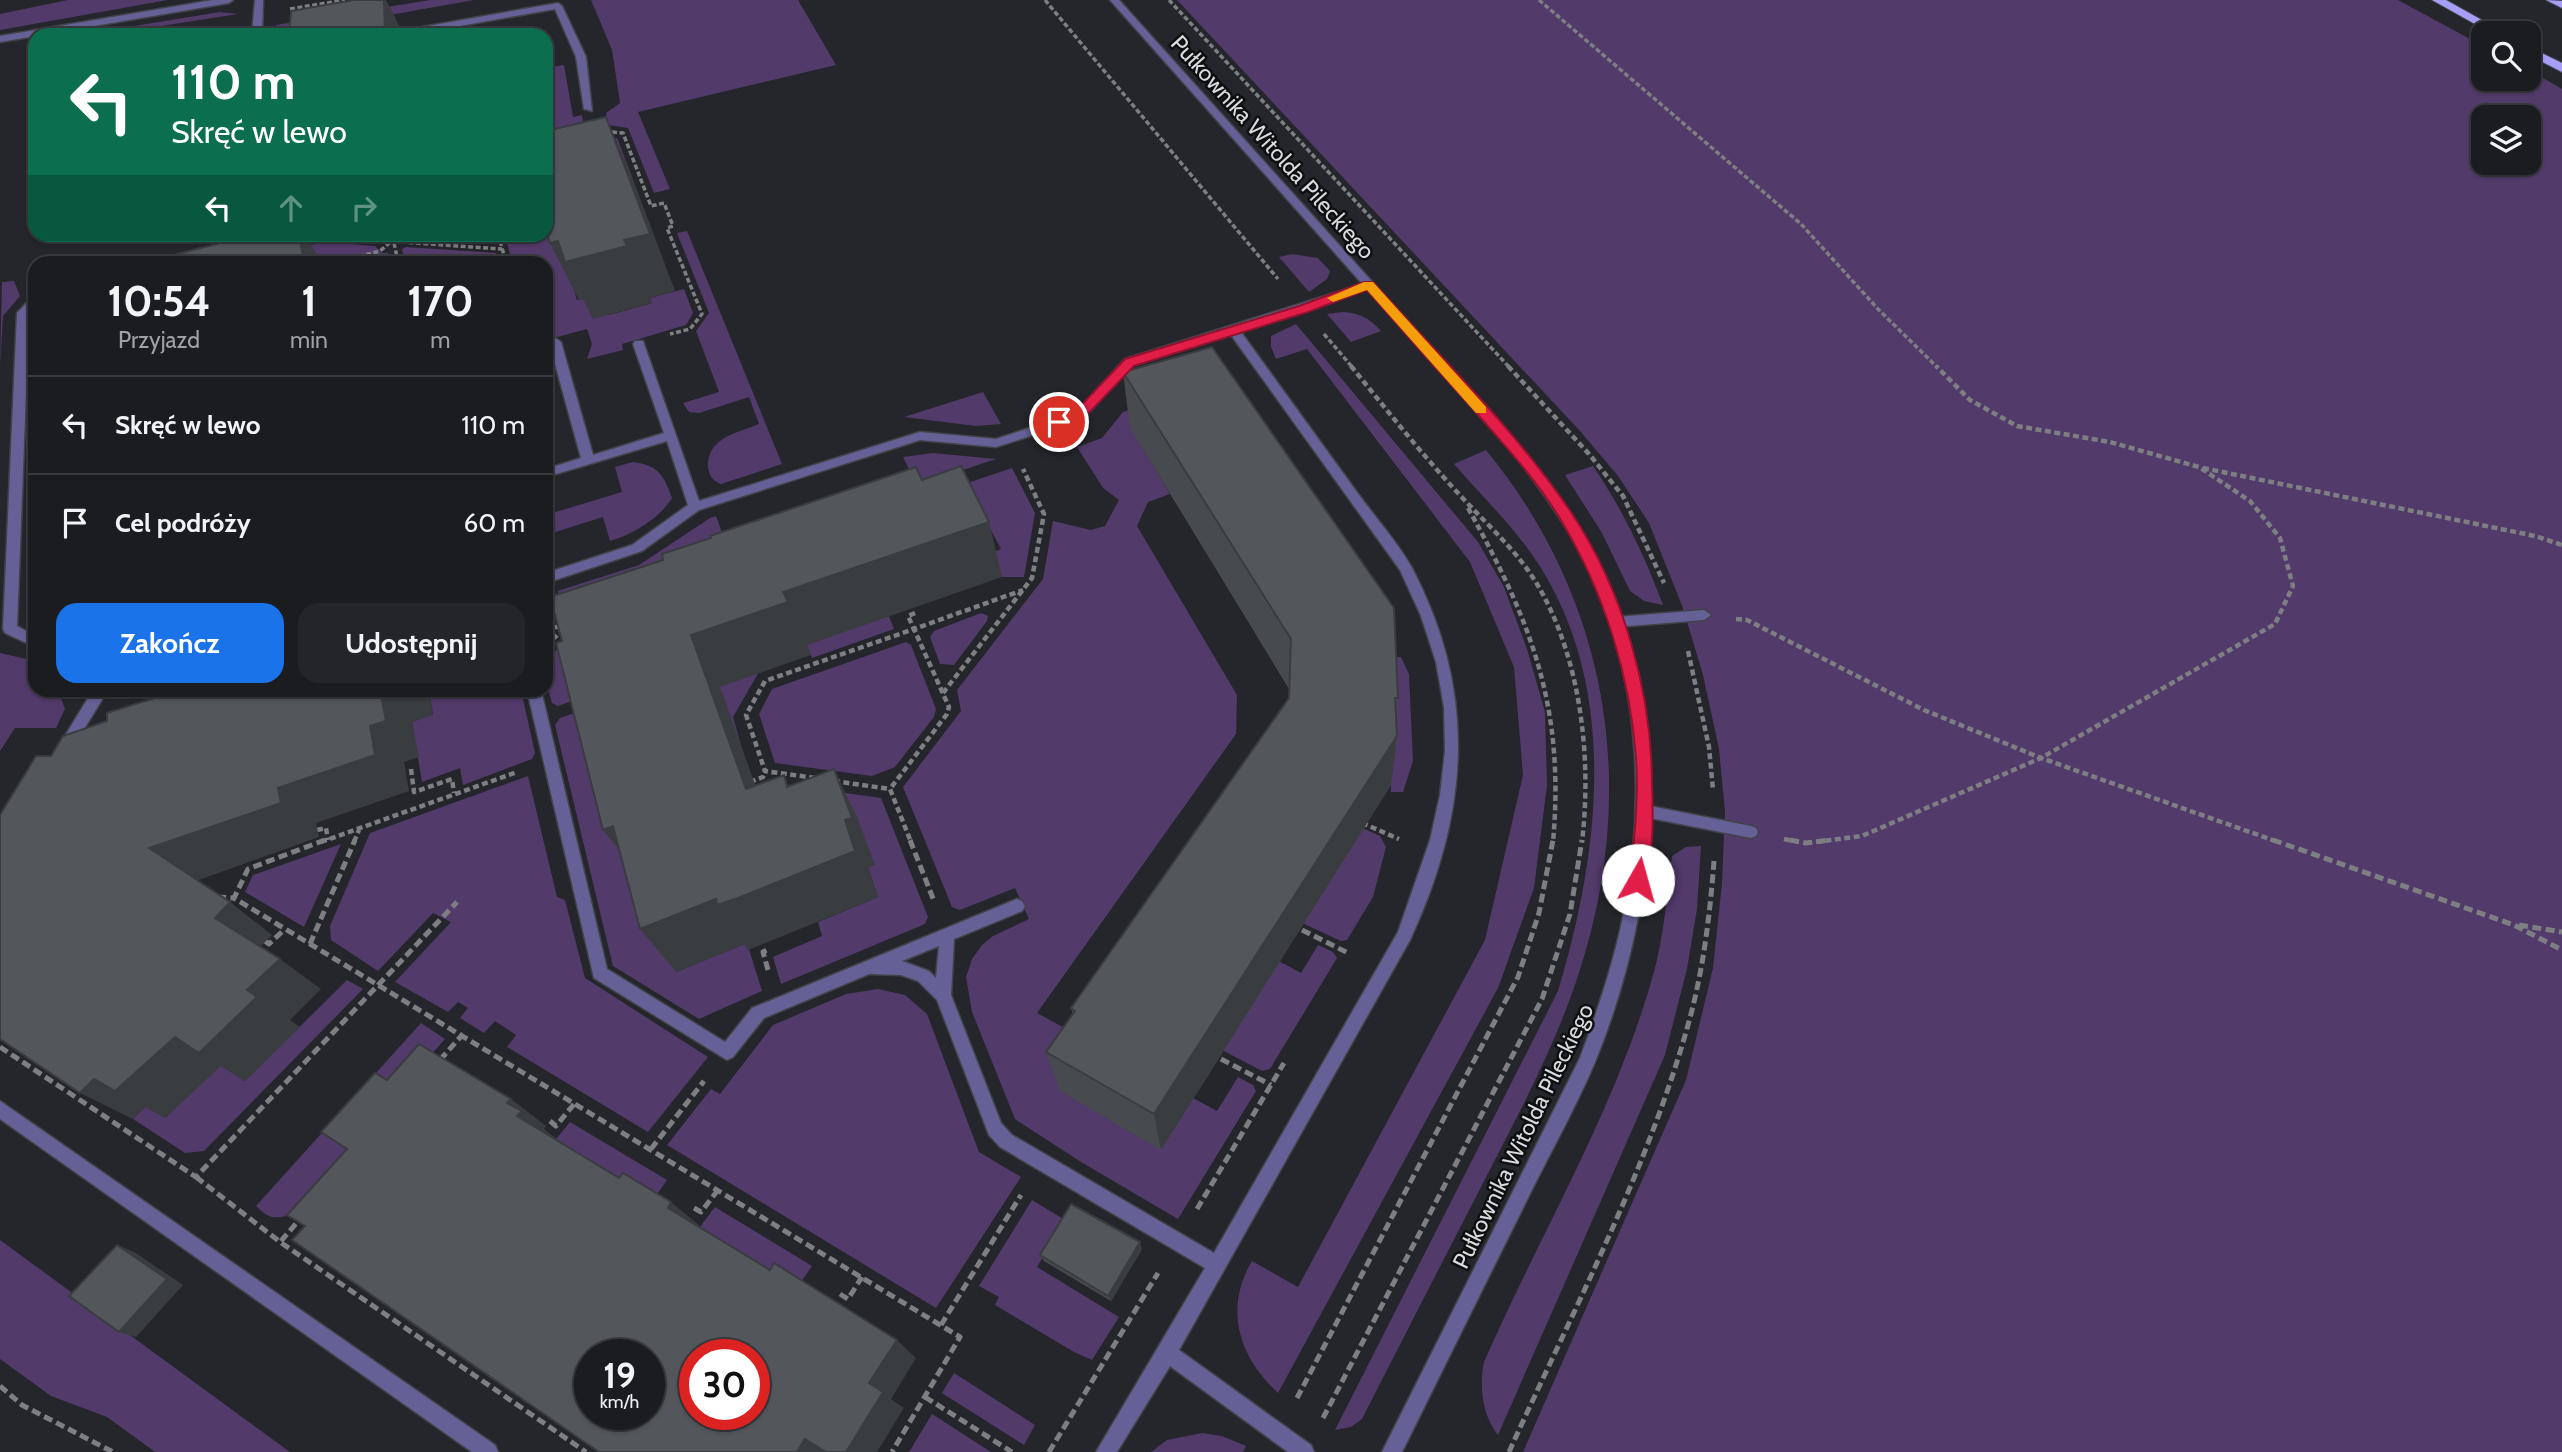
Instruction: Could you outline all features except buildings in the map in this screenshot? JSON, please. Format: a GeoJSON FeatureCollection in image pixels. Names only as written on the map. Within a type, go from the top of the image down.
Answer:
{"type":"FeatureCollection","features":[{"type":"Feature","properties":{"kind":"main road"},"geometry":{"type":"LineString","coordinates":[[2438,0],[2477,21]]}},
{"type":"Feature","properties":{"kind":"main road"},"geometry":{"type":"LineString","coordinates":[[2552,0],[2562,5]]}},
{"type":"Feature","properties":{"kind":"main road"},"geometry":{"type":"LineString","coordinates":[[2541,57],[2562,68]]}},
{"type":"Feature","properties":{"kind":"street"},"geometry":{"type":"LineString","coordinates":[[65,28],[229,0]]}},
{"type":"Feature","properties":{"kind":"street"},"geometry":{"type":"LineString","coordinates":[[257,28],[259,0]]}},
{"type":"Feature","properties":{"kind":"street","name":"Pułkownika Witolda Pileckiego"},"geometry":{"type":"LineString","coordinates":[[1114,0],[1522,456],[1566,517],[1597,575],[1616,622],[1634,686],[1644,758],[1642,859],[1631,922],[1611,1001],[1587,1061],[1392,1452]]}},
{"type":"Feature","properties":{"kind":"street"},"geometry":{"type":"LineString","coordinates":[[434,28],[558,6],[581,57],[589,109]]}},
{"type":"Feature","properties":{"kind":"street"},"geometry":{"type":"LineString","coordinates":[[0,39],[28,34]]}},
{"type":"Feature","properties":{"kind":"street"},"geometry":{"type":"LineString","coordinates":[[219,256],[244,242]]}},
{"type":"Feature","properties":{"kind":"street"},"geometry":{"type":"LineString","coordinates":[[553,576],[636,548],[695,507],[920,436],[996,443],[1079,416],[1129,362],[1304,309],[1369,285]]}},
{"type":"Feature","properties":{"kind":"street"},"geometry":{"type":"LineString","coordinates":[[28,308],[23,313],[10,629],[28,638]]}},
{"type":"Feature","properties":{"kind":"street"},"geometry":{"type":"LineString","coordinates":[[1106,1452],[1167,1353],[1405,935],[1423,890],[1448,796],[1454,754],[1450,686],[1441,649],[1422,599],[1384,538],[1234,330]]}},
{"type":"Feature","properties":{"kind":"street"},"geometry":{"type":"LineString","coordinates":[[555,342],[588,460]]}},
{"type":"Feature","properties":{"kind":"street"},"geometry":{"type":"LineString","coordinates":[[639,344],[695,507]]}},
{"type":"Feature","properties":{"kind":"street"},"geometry":{"type":"LineString","coordinates":[[553,364],[562,363]]}},
{"type":"Feature","properties":{"kind":"street"},"geometry":{"type":"LineString","coordinates":[[553,471],[671,435]]}},
{"type":"Feature","properties":{"kind":"street"},"geometry":{"type":"LineString","coordinates":[[1616,622],[1704,615]]}},
{"type":"Feature","properties":{"kind":"street"},"geometry":{"type":"LineString","coordinates":[[56,762],[97,697]]}},
{"type":"Feature","properties":{"kind":"street"},"geometry":{"type":"LineString","coordinates":[[536,697],[600,973],[727,1052],[758,1013],[1017,906]]}},
{"type":"Feature","properties":{"kind":"street"},"geometry":{"type":"LineString","coordinates":[[1644,811],[1751,832]]}},
{"type":"Feature","properties":{"kind":"street"},"geometry":{"type":"LineString","coordinates":[[947,934],[943,995],[995,1129],[1006,1141],[1217,1265]]}},
{"type":"Feature","properties":{"kind":"street"},"geometry":{"type":"LineString","coordinates":[[869,967],[901,968],[923,976],[943,995]]}},
{"type":"Feature","properties":{"kind":"street"},"geometry":{"type":"LineString","coordinates":[[0,1108],[488,1452]]}},
{"type":"Feature","properties":{"kind":"street"},"geometry":{"type":"LineString","coordinates":[[1167,1353],[1304,1452]]}},
{"type":"Feature","properties":{"kind":"path"},"geometry":{"type":"LineString","coordinates":[[1045,0],[1464,501],[1516,552],[1538,586],[1556,624],[1570,667],[1584,738],[1586,777],[1580,867],[1559,956],[1542,999],[1318,1427]]}},
{"type":"Feature","properties":{"kind":"path"},"geometry":{"type":"LineString","coordinates":[[1169,0],[1589,454],[1623,496],[1650,547],[1678,617],[1696,682],[1709,747],[1716,825],[1704,962],[1683,1050],[1652,1135],[1509,1452]]}},
{"type":"Feature","properties":{"kind":"path"},"geometry":{"type":"LineString","coordinates":[[1539,0],[1801,224],[1878,309],[1969,400],[2017,426],[2110,442],[2199,467],[2522,533],[2562,545]]}},
{"type":"Feature","properties":{"kind":"path"},"geometry":{"type":"LineString","coordinates":[[610,131],[623,133],[651,206],[664,203],[673,226],[667,228],[702,314],[690,329],[639,344]]}},
{"type":"Feature","properties":{"kind":"path"},"geometry":{"type":"LineString","coordinates":[[360,256],[380,251],[394,242],[502,249]]}},
{"type":"Feature","properties":{"kind":"path"},"geometry":{"type":"LineString","coordinates":[[394,242],[397,256]]}},
{"type":"Feature","properties":{"kind":"path"},"geometry":{"type":"LineString","coordinates":[[500,242],[504,256]]}},
{"type":"Feature","properties":{"kind":"path"},"geometry":{"type":"LineString","coordinates":[[943,693],[1032,578],[1044,514],[1041,502],[1017,459]]}},
{"type":"Feature","properties":{"kind":"path"},"geometry":{"type":"LineString","coordinates":[[1751,832],[1806,843],[1862,836],[2041,758],[2275,624],[2293,586],[2280,538],[2250,500],[2199,467]]}},
{"type":"Feature","properties":{"kind":"path"},"geometry":{"type":"LineString","coordinates":[[1278,1434],[1518,977],[1544,899],[1552,855],[1558,774],[1550,704],[1530,627],[1496,553],[1464,501]]}},
{"type":"Feature","properties":{"kind":"path"},"geometry":{"type":"LineString","coordinates":[[745,779],[746,783],[763,777],[765,771],[746,715],[765,681],[1023,590]]}},
{"type":"Feature","properties":{"kind":"path"},"geometry":{"type":"LineString","coordinates":[[890,789],[947,714],[948,706],[943,693],[908,616],[915,613]]}},
{"type":"Feature","properties":{"kind":"path"},"geometry":{"type":"LineString","coordinates":[[1704,615],[1747,620],[1924,710],[2041,758],[2514,925],[2562,950]]}},
{"type":"Feature","properties":{"kind":"path"},"geometry":{"type":"LineString","coordinates":[[553,629],[569,623],[553,639]]}},
{"type":"Feature","properties":{"kind":"path"},"geometry":{"type":"LineString","coordinates":[[771,671],[773,678]]}},
{"type":"Feature","properties":{"kind":"path"},"geometry":{"type":"LineString","coordinates":[[234,898],[247,869],[454,793],[551,761]]}},
{"type":"Feature","properties":{"kind":"path"},"geometry":{"type":"LineString","coordinates":[[411,769],[414,792],[452,779],[454,793]]}},
{"type":"Feature","properties":{"kind":"path"},"geometry":{"type":"LineString","coordinates":[[765,771],[890,789]]}},
{"type":"Feature","properties":{"kind":"path"},"geometry":{"type":"LineString","coordinates":[[890,789],[947,934]]}},
{"type":"Feature","properties":{"kind":"path"},"geometry":{"type":"LineString","coordinates":[[1353,819],[1399,840]]}},
{"type":"Feature","properties":{"kind":"path"},"geometry":{"type":"LineString","coordinates":[[1395,853],[1404,827]]}},
{"type":"Feature","properties":{"kind":"path"},"geometry":{"type":"LineString","coordinates":[[317,830],[326,828],[328,840]]}},
{"type":"Feature","properties":{"kind":"path"},"geometry":{"type":"LineString","coordinates":[[310,944],[359,829]]}},
{"type":"Feature","properties":{"kind":"path"},"geometry":{"type":"LineString","coordinates":[[215,893],[212,897],[234,898],[379,983],[960,1337],[892,1452]]}},
{"type":"Feature","properties":{"kind":"path"},"geometry":{"type":"LineString","coordinates":[[195,1177],[457,902]]}},
{"type":"Feature","properties":{"kind":"path"},"geometry":{"type":"LineString","coordinates":[[2514,925],[2562,932]]}},
{"type":"Feature","properties":{"kind":"path"},"geometry":{"type":"LineString","coordinates":[[265,942],[269,944],[285,929]]}},
{"type":"Feature","properties":{"kind":"path"},"geometry":{"type":"LineString","coordinates":[[1302,930],[1351,954]]}},
{"type":"Feature","properties":{"kind":"path"},"geometry":{"type":"LineString","coordinates":[[1344,966],[1358,942]]}},
{"type":"Feature","properties":{"kind":"path"},"geometry":{"type":"LineString","coordinates":[[435,1066],[463,1034]]}},
{"type":"Feature","properties":{"kind":"path"},"geometry":{"type":"LineString","coordinates":[[0,1047],[195,1177],[280,1242],[586,1452]]}},
{"type":"Feature","properties":{"kind":"path"},"geometry":{"type":"LineString","coordinates":[[1221,1059],[1271,1085]]}},
{"type":"Feature","properties":{"kind":"path"},"geometry":{"type":"LineString","coordinates":[[1049,1452],[1286,1062]]}},
{"type":"Feature","properties":{"kind":"path"},"geometry":{"type":"LineString","coordinates":[[650,1150],[710,1074]]}},
{"type":"Feature","properties":{"kind":"path"},"geometry":{"type":"LineString","coordinates":[[550,1121],[556,1126],[575,1103]]}},
{"type":"Feature","properties":{"kind":"path"},"geometry":{"type":"LineString","coordinates":[[694,1208],[701,1212],[718,1190]]}},
{"type":"Feature","properties":{"kind":"path"},"geometry":{"type":"LineString","coordinates":[[941,1325],[1020,1196]]}},
{"type":"Feature","properties":{"kind":"path"},"geometry":{"type":"LineString","coordinates":[[280,1242],[308,1210]]}},
{"type":"Feature","properties":{"kind":"path"},"geometry":{"type":"LineString","coordinates":[[840,1294],[848,1299],[862,1277]]}},
{"type":"Feature","properties":{"kind":"path"},"geometry":{"type":"LineString","coordinates":[[0,1386],[22,1405],[113,1452]]}},
{"type":"Feature","properties":{"kind":"path"},"geometry":{"type":"LineString","coordinates":[[925,1396],[1012,1452]]}},
{"type":"Feature","properties":{"kind":"shaded area"},"geometry":{"type":"Polygon","coordinates":[[[68,0],[168,0],[0,30],[0,14],[68,0]]]}},
{"type":"Feature","properties":{"kind":"shaded area"},"geometry":{"type":"Polygon","coordinates":[[[430,0],[474,0],[317,28],[275,28],[276,25],[430,0]]]}},
{"type":"Feature","properties":{"kind":"shaded area"},"geometry":{"type":"Polygon","coordinates":[[[591,0],[798,0],[836,65],[638,112],[670,189],[654,193],[628,128],[608,125],[606,113],[620,103],[612,50],[591,0]]]}},
{"type":"Feature","properties":{"kind":"shaded area"},"geometry":{"type":"Polygon","coordinates":[[[1177,0],[2398,0],[2471,40],[2471,91],[2541,91],[2541,77],[2562,89],[2562,1452],[1523,1452],[1686,1080],[1713,968],[1722,883],[1725,812],[1719,749],[1703,675],[1683,608],[1649,523],[1618,476],[1580,431],[1177,0]]]}},
{"type":"Feature","properties":{"kind":"shaded area"},"geometry":{"type":"Polygon","coordinates":[[[220,12],[238,14],[149,28],[122,28],[220,12]]]}},
{"type":"Feature","properties":{"kind":"shaded area"},"geometry":{"type":"Polygon","coordinates":[[[564,65],[573,117],[582,115],[586,140],[553,149],[553,128],[553,67],[564,65]]]}},
{"type":"Feature","properties":{"kind":"shaded area"},"geometry":{"type":"Polygon","coordinates":[[[617,138],[631,174],[572,283],[577,300],[586,298],[609,315],[652,303],[650,298],[684,289],[693,313],[686,325],[622,344],[623,350],[587,359],[592,344],[587,329],[553,338],[553,256],[510,256],[507,242],[553,242],[553,166],[617,138]]]}},
{"type":"Feature","properties":{"kind":"shaded area"},"geometry":{"type":"Polygon","coordinates":[[[687,231],[782,464],[721,484],[712,478],[708,467],[713,449],[725,438],[759,424],[749,397],[699,413],[689,412],[683,403],[719,392],[696,331],[709,313],[677,233],[687,231]]]}},
{"type":"Feature","properties":{"kind":"shaded area"},"geometry":{"type":"Polygon","coordinates":[[[323,242],[375,246],[389,256],[266,256],[323,242]]]}},
{"type":"Feature","properties":{"kind":"shaded area"},"geometry":{"type":"Polygon","coordinates":[[[450,242],[492,242],[489,244],[450,242]]]}},
{"type":"Feature","properties":{"kind":"shaded area"},"geometry":{"type":"Polygon","coordinates":[[[406,247],[496,253],[497,256],[404,256],[402,249],[406,247]]]}},
{"type":"Feature","properties":{"kind":"shaded area"},"geometry":{"type":"Polygon","coordinates":[[[1292,254],[1318,258],[1330,271],[1327,279],[1309,292],[1279,257],[1292,254]]]}},
{"type":"Feature","properties":{"kind":"shaded area"},"geometry":{"type":"Polygon","coordinates":[[[14,281],[20,296],[3,316],[0,366],[2,282],[14,281]]]}},
{"type":"Feature","properties":{"kind":"shaded area"},"geometry":{"type":"Polygon","coordinates":[[[1342,312],[1364,317],[1381,331],[1351,342],[1327,314],[1342,312]]]}},
{"type":"Feature","properties":{"kind":"shaded area"},"geometry":{"type":"Polygon","coordinates":[[[1296,324],[1478,542],[1504,587],[1527,649],[1545,712],[1547,785],[1534,888],[1498,988],[1278,1393],[1253,1363],[1240,1331],[1237,1314],[1243,1279],[1252,1261],[1298,1287],[1485,940],[1523,775],[1514,667],[1470,562],[1307,349],[1276,359],[1271,347],[1271,336],[1296,324]]]}},
{"type":"Feature","properties":{"kind":"shaded area"},"geometry":{"type":"Polygon","coordinates":[[[1228,378],[1145,452],[1170,494],[1148,502],[1137,526],[1237,695],[1236,734],[1037,1013],[1217,1111],[1238,1077],[1253,1085],[1256,1091],[1178,1219],[1081,1162],[1015,1119],[972,1012],[966,977],[972,959],[982,945],[993,936],[1029,919],[1015,888],[960,910],[952,907],[903,787],[961,711],[957,690],[1043,579],[1053,521],[1091,530],[1105,526],[1119,500],[1103,488],[1077,447],[1102,438],[1123,412],[1228,378]]]}},
{"type":"Feature","properties":{"kind":"shaded area"},"geometry":{"type":"Polygon","coordinates":[[[983,392],[1001,424],[976,426],[904,417],[983,392]]]}},
{"type":"Feature","properties":{"kind":"shaded area"},"geometry":{"type":"Polygon","coordinates":[[[1486,450],[1529,509],[1562,572],[1587,637],[1602,704],[1609,772],[1607,842],[1596,912],[1576,982],[1543,1063],[1362,1419],[1351,1427],[1335,1430],[1558,991],[1573,938],[1584,882],[1592,826],[1594,769],[1591,713],[1580,658],[1561,606],[1533,556],[1505,520],[1454,464],[1486,450]]]}},
{"type":"Feature","properties":{"kind":"shaded area"},"geometry":{"type":"Polygon","coordinates":[[[933,453],[996,459],[586,595],[565,617],[558,591],[639,565],[710,518],[716,516],[725,541],[914,479],[903,457],[933,453]]]}},
{"type":"Feature","properties":{"kind":"shaded area"},"geometry":{"type":"Polygon","coordinates":[[[633,462],[649,466],[659,472],[672,498],[653,519],[627,535],[610,541],[603,517],[553,533],[553,513],[622,492],[615,467],[633,462]]]}},
{"type":"Feature","properties":{"kind":"shaded area"},"geometry":{"type":"Polygon","coordinates":[[[1593,466],[1632,533],[1663,605],[1644,601],[1630,591],[1602,533],[1565,475],[1593,466]]]}},
{"type":"Feature","properties":{"kind":"shaded area"},"geometry":{"type":"Polygon","coordinates":[[[1012,468],[1035,513],[1024,577],[1002,577],[991,553],[1001,549],[985,519],[558,706],[552,703],[550,697],[553,697],[553,654],[596,608],[1012,468]]]}},
{"type":"Feature","properties":{"kind":"shaded area"},"geometry":{"type":"Polygon","coordinates":[[[981,613],[988,616],[987,621],[954,665],[940,664],[930,637],[934,631],[981,613]]]}},
{"type":"Feature","properties":{"kind":"shaded area"},"geometry":{"type":"Polygon","coordinates":[[[888,614],[894,629],[812,658],[805,641],[888,614]]]}},
{"type":"Feature","properties":{"kind":"shaded area"},"geometry":{"type":"Polygon","coordinates":[[[906,642],[911,645],[936,709],[934,717],[895,767],[872,776],[775,763],[759,714],[772,689],[906,642]]]}},
{"type":"Feature","properties":{"kind":"shaded area"},"geometry":{"type":"Polygon","coordinates":[[[0,653],[28,659],[28,697],[61,697],[65,709],[56,728],[15,728],[0,751],[0,653]]]}},
{"type":"Feature","properties":{"kind":"shaded area"},"geometry":{"type":"Polygon","coordinates":[[[1389,657],[1401,657],[1409,674],[1413,761],[1403,792],[1391,792],[1389,657]]]}},
{"type":"Feature","properties":{"kind":"shaded area"},"geometry":{"type":"Polygon","coordinates":[[[760,670],[733,717],[742,749],[697,678],[760,670]]]}},
{"type":"Feature","properties":{"kind":"shaded area"},"geometry":{"type":"Polygon","coordinates":[[[430,697],[523,697],[535,753],[532,759],[463,785],[460,768],[422,782],[412,722],[433,714],[430,697]]]}},
{"type":"Feature","properties":{"kind":"shaded area"},"geometry":{"type":"Polygon","coordinates":[[[574,713],[676,972],[747,943],[762,991],[699,1019],[613,966],[555,725],[560,718],[574,713]]]}},
{"type":"Feature","properties":{"kind":"shaded area"},"geometry":{"type":"Polygon","coordinates":[[[528,776],[557,897],[565,900],[585,978],[708,1057],[648,1132],[507,1047],[516,1035],[495,1021],[484,1033],[460,1018],[468,1008],[458,1002],[448,1012],[395,982],[451,922],[433,913],[378,971],[331,940],[330,926],[370,833],[528,776]]]}},
{"type":"Feature","properties":{"kind":"shaded area"},"geometry":{"type":"Polygon","coordinates":[[[768,782],[881,798],[928,917],[925,924],[781,984],[773,957],[822,936],[818,922],[878,897],[868,867],[875,864],[768,782]]]}},
{"type":"Feature","properties":{"kind":"shaded area"},"geometry":{"type":"Polygon","coordinates":[[[1356,825],[1380,836],[1386,847],[1373,897],[1347,940],[1341,941],[1300,922],[1356,825]]]}},
{"type":"Feature","properties":{"kind":"shaded area"},"geometry":{"type":"Polygon","coordinates":[[[341,844],[304,927],[245,892],[253,875],[341,844]]]}},
{"type":"Feature","properties":{"kind":"shaded area"},"geometry":{"type":"Polygon","coordinates":[[[1701,846],[1697,909],[1687,969],[1665,1055],[1498,1435],[1488,1419],[1483,1400],[1484,1362],[1599,1121],[1638,1023],[1657,958],[1672,856],[1686,847],[1701,846]]]}},
{"type":"Feature","properties":{"kind":"shaded area"},"geometry":{"type":"Polygon","coordinates":[[[1318,945],[1333,952],[1337,958],[1270,1069],[1262,1071],[1220,1049],[1233,1036],[1277,960],[1301,973],[1318,945]]]}},
{"type":"Feature","properties":{"kind":"shaded area"},"geometry":{"type":"Polygon","coordinates":[[[347,980],[363,989],[204,1151],[185,1153],[133,1119],[146,1106],[166,1117],[220,1065],[245,1081],[347,980]]]}},
{"type":"Feature","properties":{"kind":"shaded area"},"geometry":{"type":"Polygon","coordinates":[[[878,989],[905,995],[927,1014],[979,1152],[1021,1177],[936,1308],[667,1145],[711,1089],[720,1094],[773,1025],[846,994],[878,989]]]}},
{"type":"Feature","properties":{"kind":"shaded area"},"geometry":{"type":"Polygon","coordinates":[[[421,1023],[445,1039],[289,1215],[274,1217],[260,1210],[256,1206],[421,1023]]]}},
{"type":"Feature","properties":{"kind":"shaded area"},"geometry":{"type":"Polygon","coordinates":[[[570,1122],[667,1180],[651,1203],[552,1144],[570,1122]]]}},
{"type":"Feature","properties":{"kind":"shaded area"},"geometry":{"type":"Polygon","coordinates":[[[1032,1200],[1065,1220],[1037,1267],[1119,1317],[1092,1360],[995,1305],[999,1297],[979,1286],[1032,1200]]]}},
{"type":"Feature","properties":{"kind":"shaded area"},"geometry":{"type":"Polygon","coordinates":[[[715,1207],[812,1266],[795,1291],[697,1231],[715,1207]]]}},
{"type":"Feature","properties":{"kind":"shaded area"},"geometry":{"type":"Polygon","coordinates":[[[0,1240],[290,1452],[155,1452],[107,1417],[51,1396],[0,1359],[0,1240]]]}},
{"type":"Feature","properties":{"kind":"shaded area"},"geometry":{"type":"Polygon","coordinates":[[[954,1373],[1035,1425],[1024,1445],[942,1393],[954,1373]]]}},
{"type":"Feature","properties":{"kind":"shaded area"},"geometry":{"type":"Polygon","coordinates":[[[932,1414],[991,1452],[909,1452],[932,1414]]]}},
{"type":"Feature","properties":{"kind":"shaded area"},"geometry":{"type":"Polygon","coordinates":[[[1202,1433],[1222,1436],[1246,1446],[1243,1452],[1151,1452],[1167,1440],[1202,1433]]]}},
{"type":"Feature","properties":{"kind":"slow traffic"},"geometry":{"type":"LineString","coordinates":[[1333,298],[1369,285],[1481,410]]}},
{"type":"Feature","properties":{"kind":"route"},"geometry":{"type":"LineString","coordinates":[[1059,422],[1079,416],[1129,362],[1304,309],[1369,285],[1522,456],[1566,517],[1597,575],[1616,622],[1634,686],[1644,758],[1642,859],[1638,880]]}}]}
